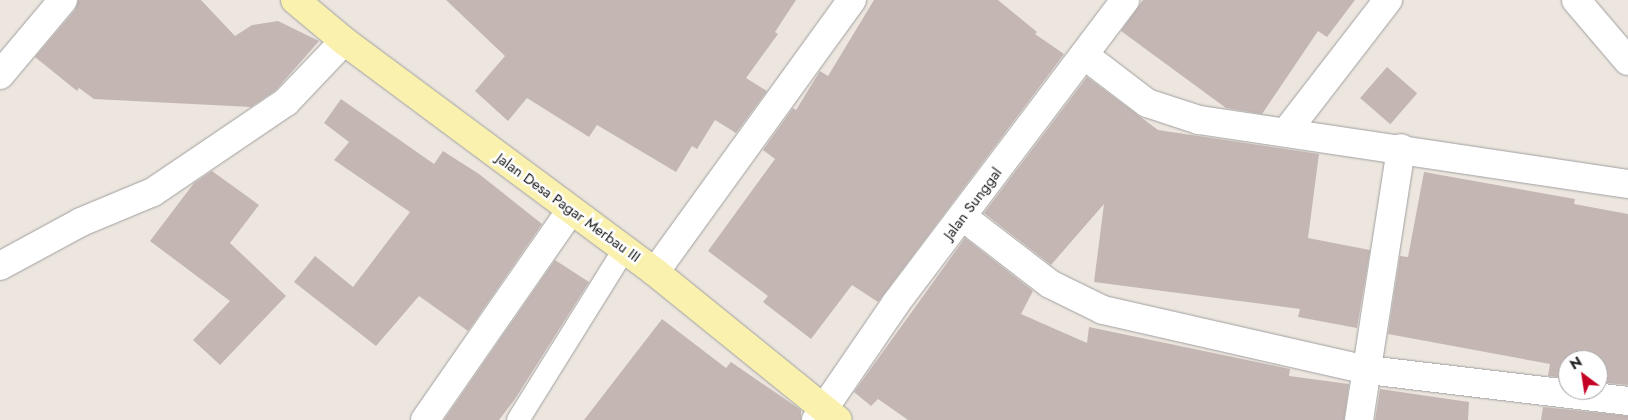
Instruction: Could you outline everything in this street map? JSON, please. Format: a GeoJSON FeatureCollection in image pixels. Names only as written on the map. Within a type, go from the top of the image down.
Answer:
{"type":"FeatureCollection","features":[{"type":"Feature","properties":{"kind":"street"},"geometry":{"type":"LineString","coordinates":[[0,74],[63,0]]}},
{"type":"Feature","properties":{"kind":"street","name":"Jalan Desa Pagar Merbau III"},"geometry":{"type":"LineString","coordinates":[[294,0],[344,41],[570,211],[655,272],[826,416]]}},
{"type":"Feature","properties":{"kind":"street"},"geometry":{"type":"LineString","coordinates":[[655,272],[852,0]]}},
{"type":"Feature","properties":{"kind":"street","name":"Jalan Sunggal"},"geometry":{"type":"LineString","coordinates":[[826,416],[896,303],[964,217],[1125,0]]}},
{"type":"Feature","properties":{"kind":"street"},"geometry":{"type":"LineString","coordinates":[[1286,132],[1388,0]]}},
{"type":"Feature","properties":{"kind":"street"},"geometry":{"type":"LineString","coordinates":[[1576,0],[1628,61]]}},
{"type":"Feature","properties":{"kind":"street"},"geometry":{"type":"LineString","coordinates":[[0,266],[81,222],[153,192],[286,102],[344,41]]}},
{"type":"Feature","properties":{"kind":"street"},"geometry":{"type":"LineString","coordinates":[[1084,55],[1147,103],[1172,114],[1628,184]]}},
{"type":"Feature","properties":{"kind":"street"},"geometry":{"type":"LineString","coordinates":[[1359,420],[1401,148]]}},
{"type":"Feature","properties":{"kind":"street"},"geometry":{"type":"LineString","coordinates":[[425,420],[570,211]]}},
{"type":"Feature","properties":{"kind":"street"},"geometry":{"type":"LineString","coordinates":[[964,217],[1050,284],[1103,310],[1368,370],[1628,401]]}},
{"type":"Feature","properties":{"kind":"lane"},"geometry":{"type":"LineString","coordinates":[[518,420],[624,250]]}},
{"type":"Feature","properties":{"kind":"building"},"geometry":{"type":"Polygon","coordinates":[[[78,0],[201,0],[235,36],[252,25],[278,21],[319,41],[276,90],[251,107],[94,99],[79,88],[77,91],[35,57],[75,10],[78,0]]]}},
{"type":"Feature","properties":{"kind":"building"},"geometry":{"type":"Polygon","coordinates":[[[446,0],[796,0],[775,32],[778,34],[746,78],[767,91],[736,133],[715,120],[697,149],[692,146],[676,172],[597,125],[589,137],[527,98],[508,121],[475,91],[505,56],[446,0]]]}},
{"type":"Feature","properties":{"kind":"building"},"geometry":{"type":"Polygon","coordinates":[[[874,0],[998,0],[1037,32],[1035,34],[1064,54],[878,302],[852,285],[811,339],[763,302],[768,296],[708,251],[775,159],[763,150],[793,108],[796,110],[820,71],[828,76],[874,0]]]}},
{"type":"Feature","properties":{"kind":"building"},"geometry":{"type":"Polygon","coordinates":[[[1143,0],[1355,0],[1327,37],[1318,31],[1262,114],[1226,108],[1121,31],[1143,0]]]}},
{"type":"Feature","properties":{"kind":"building"},"geometry":{"type":"Polygon","coordinates":[[[1387,67],[1417,93],[1390,124],[1360,98],[1387,67]]]}},
{"type":"Feature","properties":{"kind":"building"},"geometry":{"type":"Polygon","coordinates":[[[1087,77],[1158,130],[1319,154],[1308,238],[1370,250],[1357,328],[1298,317],[1300,309],[1094,282],[1104,204],[1051,265],[984,213],[1087,77]]]}},
{"type":"Feature","properties":{"kind":"building"},"geometry":{"type":"Polygon","coordinates":[[[341,99],[434,164],[443,151],[479,174],[542,224],[468,331],[419,296],[376,346],[294,282],[315,256],[353,287],[410,212],[334,160],[349,142],[324,123],[341,99]]]}},
{"type":"Feature","properties":{"kind":"building"},"geometry":{"type":"Polygon","coordinates":[[[212,171],[259,205],[230,243],[286,296],[220,365],[193,340],[230,301],[150,241],[194,183],[212,171]]]}},
{"type":"Feature","properties":{"kind":"building"},"geometry":{"type":"Polygon","coordinates":[[[1424,172],[1575,199],[1574,204],[1628,214],[1628,385],[1608,383],[1608,350],[1558,350],[1558,377],[1548,376],[1550,364],[1388,334],[1400,256],[1408,257],[1424,172]]]}},
{"type":"Feature","properties":{"kind":"building"},"geometry":{"type":"Polygon","coordinates":[[[965,238],[1033,291],[1021,314],[1087,343],[1089,327],[1290,369],[1289,376],[1349,384],[1344,420],[908,420],[878,399],[871,406],[854,392],[965,238]]]}},
{"type":"Feature","properties":{"kind":"building"},"geometry":{"type":"Polygon","coordinates":[[[555,260],[589,282],[515,399],[499,420],[444,420],[555,260]]]}},
{"type":"Feature","properties":{"kind":"building"},"geometry":{"type":"Polygon","coordinates":[[[662,319],[726,368],[731,362],[801,410],[801,420],[584,420],[662,319]]]}},
{"type":"Feature","properties":{"kind":"building"},"geometry":{"type":"Polygon","coordinates":[[[1380,389],[1469,402],[1468,420],[1375,420],[1380,389]]]}},
{"type":"Feature","properties":{"kind":"building"},"geometry":{"type":"Polygon","coordinates":[[[1543,407],[1628,416],[1628,420],[1541,420],[1543,407]]]}}]}
